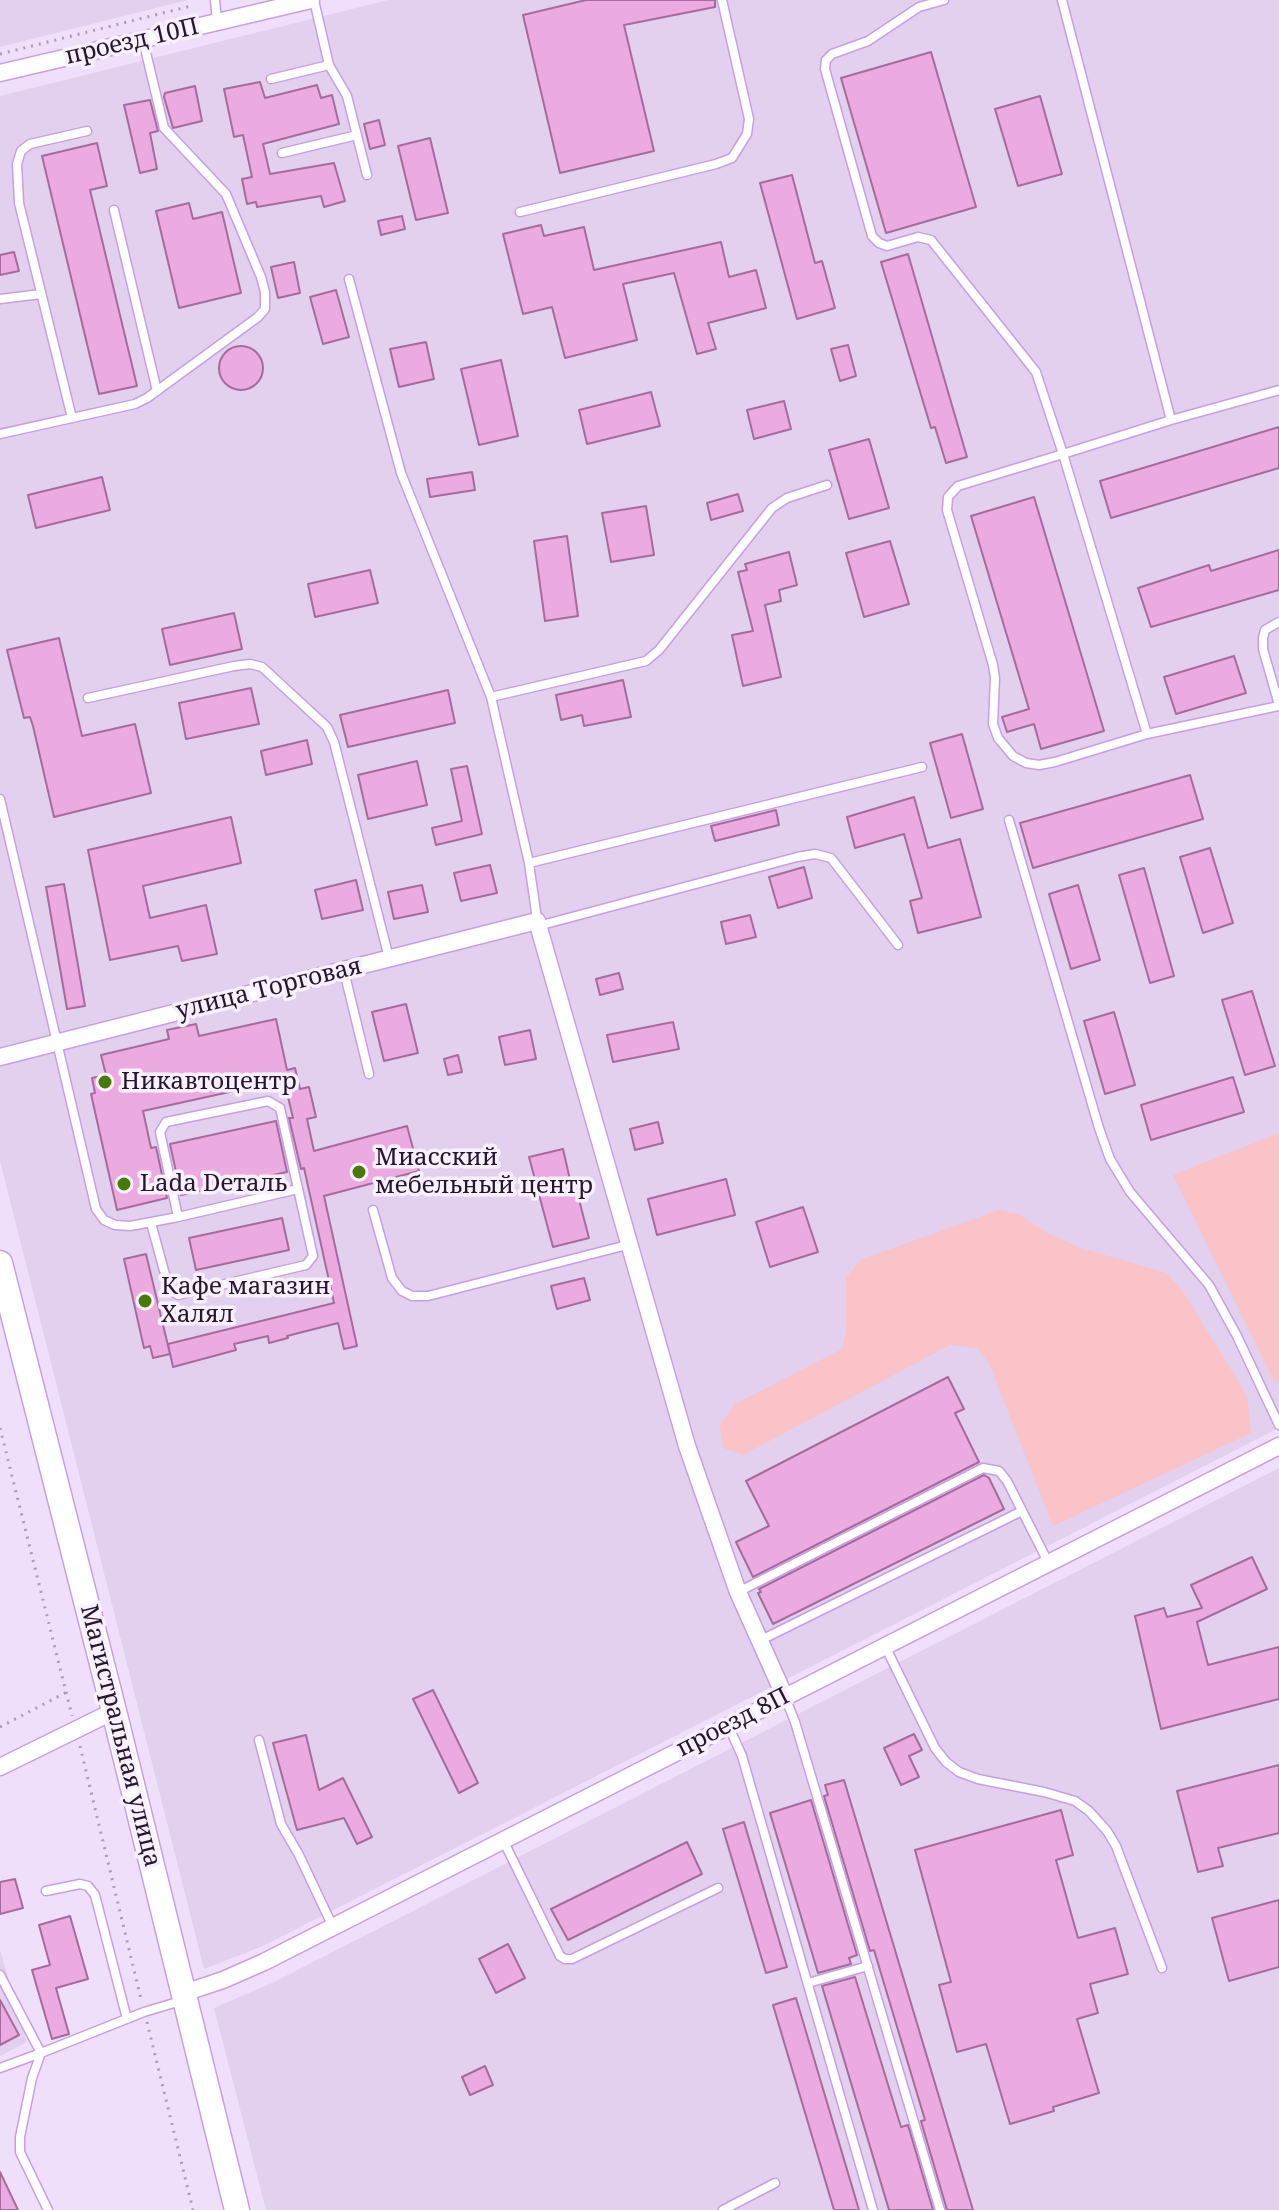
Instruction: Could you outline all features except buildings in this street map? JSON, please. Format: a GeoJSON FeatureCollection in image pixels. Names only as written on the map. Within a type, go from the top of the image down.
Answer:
{"type":"FeatureCollection","features":[{"type":"Feature","properties":{"kind":"main road","name":"Магистральная улица"},"geometry":{"type":"LineString","coordinates":[[0,1263],[237,2210]]}},
{"type":"Feature","properties":{"kind":"street","name":"проезд 10П"},"geometry":{"type":"LineString","coordinates":[[0,73],[312,0]]}},
{"type":"Feature","properties":{"kind":"street","name":"улица Торговая"},"geometry":{"type":"LineString","coordinates":[[0,1057],[389,958],[538,924]]}},
{"type":"Feature","properties":{"kind":"street"},"geometry":{"type":"LineString","coordinates":[[538,924],[627,1245],[687,1446],[738,1592],[785,1697]]}},
{"type":"Feature","properties":{"kind":"street","name":"проезд 8П"},"geometry":{"type":"LineString","coordinates":[[185,1996],[241,1973],[333,1927],[1279,1446]]}},
{"type":"Feature","properties":{"kind":"street"},"geometry":{"type":"LineString","coordinates":[[0,1767],[114,1711]]}},
{"type":"Feature","properties":{"kind":"lane"},"geometry":{"type":"LineString","coordinates":[[215,0],[217,22]]}},
{"type":"Feature","properties":{"kind":"lane"},"geometry":{"type":"LineString","coordinates":[[312,0],[329,65],[347,96],[367,175]]}},
{"type":"Feature","properties":{"kind":"lane"},"geometry":{"type":"LineString","coordinates":[[520,212],[732,158],[747,134],[749,119],[722,0]]}},
{"type":"Feature","properties":{"kind":"lane"},"geometry":{"type":"LineString","coordinates":[[944,0],[918,4],[868,41],[832,54],[826,60],[825,69],[872,236],[887,246],[918,237],[931,240],[1036,372],[1147,734]]}},
{"type":"Feature","properties":{"kind":"lane"},"geometry":{"type":"LineString","coordinates":[[1062,0],[1171,420]]}},
{"type":"Feature","properties":{"kind":"lane"},"geometry":{"type":"LineString","coordinates":[[0,434],[135,404],[157,391],[265,309],[261,277],[226,194],[164,128],[143,40]]}},
{"type":"Feature","properties":{"kind":"lane"},"geometry":{"type":"LineString","coordinates":[[271,79],[329,65]]}},
{"type":"Feature","properties":{"kind":"lane"},"geometry":{"type":"LineString","coordinates":[[72,418],[19,203],[17,164],[21,151],[30,144],[87,131]]}},
{"type":"Feature","properties":{"kind":"lane"},"geometry":{"type":"LineString","coordinates":[[282,153],[357,135]]}},
{"type":"Feature","properties":{"kind":"lane"},"geometry":{"type":"LineString","coordinates":[[114,210],[157,391]]}},
{"type":"Feature","properties":{"kind":"lane"},"geometry":{"type":"LineString","coordinates":[[349,279],[401,473],[491,697],[529,863],[538,924],[815,854],[831,858],[898,945]]}},
{"type":"Feature","properties":{"kind":"lane"},"geometry":{"type":"LineString","coordinates":[[0,299],[41,294]]}},
{"type":"Feature","properties":{"kind":"lane"},"geometry":{"type":"LineString","coordinates":[[1279,390],[958,486],[948,497],[947,510],[993,665],[993,724],[998,738],[1013,756],[1026,763],[1039,765],[1147,734],[1279,706],[1263,649],[1265,630],[1279,622]]}},
{"type":"Feature","properties":{"kind":"lane"},"geometry":{"type":"LineString","coordinates":[[491,697],[646,661],[659,650],[772,508],[787,498],[827,485]]}},
{"type":"Feature","properties":{"kind":"lane"},"geometry":{"type":"LineString","coordinates":[[88,698],[234,666],[250,664],[262,667],[327,727],[334,742],[389,958]]}},
{"type":"Feature","properties":{"kind":"lane"},"geometry":{"type":"LineString","coordinates":[[529,863],[922,767]]}},
{"type":"Feature","properties":{"kind":"lane"},"geometry":{"type":"LineString","coordinates":[[0,799],[96,1209],[104,1220],[115,1225],[151,1223],[298,1189]]}},
{"type":"Feature","properties":{"kind":"lane"},"geometry":{"type":"LineString","coordinates":[[1009,820],[1110,1159],[1130,1192],[1209,1285],[1279,1425]]}},
{"type":"Feature","properties":{"kind":"lane"},"geometry":{"type":"LineString","coordinates":[[344,970],[369,1074]]}},
{"type":"Feature","properties":{"kind":"lane"},"geometry":{"type":"LineString","coordinates":[[151,1223],[169,1289],[178,1295],[306,1265],[313,1256],[280,1108],[268,1101],[166,1122],[160,1132],[178,1217]]}},
{"type":"Feature","properties":{"kind":"lane"},"geometry":{"type":"LineString","coordinates":[[373,1210],[392,1278],[402,1291],[412,1296],[428,1296],[627,1245]]}},
{"type":"Feature","properties":{"kind":"lane"},"geometry":{"type":"LineString","coordinates":[[738,1592],[983,1468],[999,1471],[1007,1481],[1050,1565]]}},
{"type":"Feature","properties":{"kind":"lane"},"geometry":{"type":"LineString","coordinates":[[759,1641],[1022,1511]]}},
{"type":"Feature","properties":{"kind":"lane"},"geometry":{"type":"LineString","coordinates":[[884,1645],[931,1741],[946,1762],[959,1772],[978,1779],[1060,1795],[1075,1801],[1107,1831],[1116,1846],[1162,1968]]}},
{"type":"Feature","properties":{"kind":"lane"},"geometry":{"type":"LineString","coordinates":[[785,1697],[940,2210]]}},
{"type":"Feature","properties":{"kind":"lane"},"geometry":{"type":"LineString","coordinates":[[728,1725],[742,1756],[873,2210]]}},
{"type":"Feature","properties":{"kind":"lane"},"geometry":{"type":"LineString","coordinates":[[259,1740],[281,1824],[333,1927]]}},
{"type":"Feature","properties":{"kind":"lane"},"geometry":{"type":"LineString","coordinates":[[503,1840],[560,1956],[565,1959],[572,1959],[718,1888]]}},
{"type":"Feature","properties":{"kind":"lane"},"geometry":{"type":"LineString","coordinates":[[46,1891],[80,1884],[88,1886],[95,1895],[127,2019]]}},
{"type":"Feature","properties":{"kind":"lane"},"geometry":{"type":"LineString","coordinates":[[808,1983],[868,1966]]}},
{"type":"Feature","properties":{"kind":"lane"},"geometry":{"type":"LineString","coordinates":[[0,1975],[4,1995],[41,2053]]}},
{"type":"Feature","properties":{"kind":"lane"},"geometry":{"type":"LineString","coordinates":[[0,2068],[185,1996]]}},
{"type":"Feature","properties":{"kind":"lane"},"geometry":{"type":"LineString","coordinates":[[41,2053],[32,2078],[20,2137],[20,2152],[48,2210]]}},
{"type":"Feature","properties":{"kind":"lane"},"geometry":{"type":"LineString","coordinates":[[723,2210],[775,2183]]}},
{"type":"Feature","properties":{"kind":"path"},"geometry":{"type":"LineString","coordinates":[[0,54],[191,6]]}},
{"type":"Feature","properties":{"kind":"path"},"geometry":{"type":"LineString","coordinates":[[0,1428],[193,2210]]}},
{"type":"Feature","properties":{"kind":"path"},"geometry":{"type":"LineString","coordinates":[[0,1727],[67,1692]]}},
{"type":"Feature","properties":{"kind":"shaded area"},"geometry":{"type":"Polygon","coordinates":[[[0,0],[188,0],[0,47],[0,0]]]}},
{"type":"Feature","properties":{"kind":"shaded area"},"geometry":{"type":"Polygon","coordinates":[[[388,0],[1279,0],[1279,1428],[263,1946],[204,1969],[0,1161],[0,96],[388,0]]]}},
{"type":"Feature","properties":{"kind":"shaded area"},"geometry":{"type":"Polygon","coordinates":[[[1279,1133],[1279,1381],[1275,1383],[1173,1175],[1279,1133]]]}},
{"type":"Feature","properties":{"kind":"shaded area"},"geometry":{"type":"Polygon","coordinates":[[[999,1210],[1018,1214],[1047,1233],[1078,1247],[1166,1273],[1182,1290],[1247,1396],[1251,1433],[1053,1526],[989,1363],[977,1348],[950,1345],[743,1455],[723,1448],[720,1425],[735,1404],[842,1349],[846,1333],[846,1278],[860,1260],[999,1210]]]}},
{"type":"Feature","properties":{"kind":"shaded area"},"geometry":{"type":"Polygon","coordinates":[[[1279,1468],[1279,2210],[266,2210],[214,2008],[274,1982],[1279,1468]]]}},
{"type":"Feature","properties":{"kind":"shaded area"},"geometry":{"type":"Polygon","coordinates":[[[0,1950],[27,2042],[0,2056],[0,1950]]]}},
{"type":"Feature","properties":{"kind":"place","name":"Никавтоцентр"},"geometry":{"type":"Point","coordinates":[105,1082]}},
{"type":"Feature","properties":{"kind":"place","name":"Миасский мебельный центр"},"geometry":{"type":"Point","coordinates":[359,1172]}},
{"type":"Feature","properties":{"kind":"place","name":"Lada Dеталь"},"geometry":{"type":"Point","coordinates":[124,1184]}},
{"type":"Feature","properties":{"kind":"place","name":"Кафе магазин Халял"},"geometry":{"type":"Point","coordinates":[145,1301]}}]}
